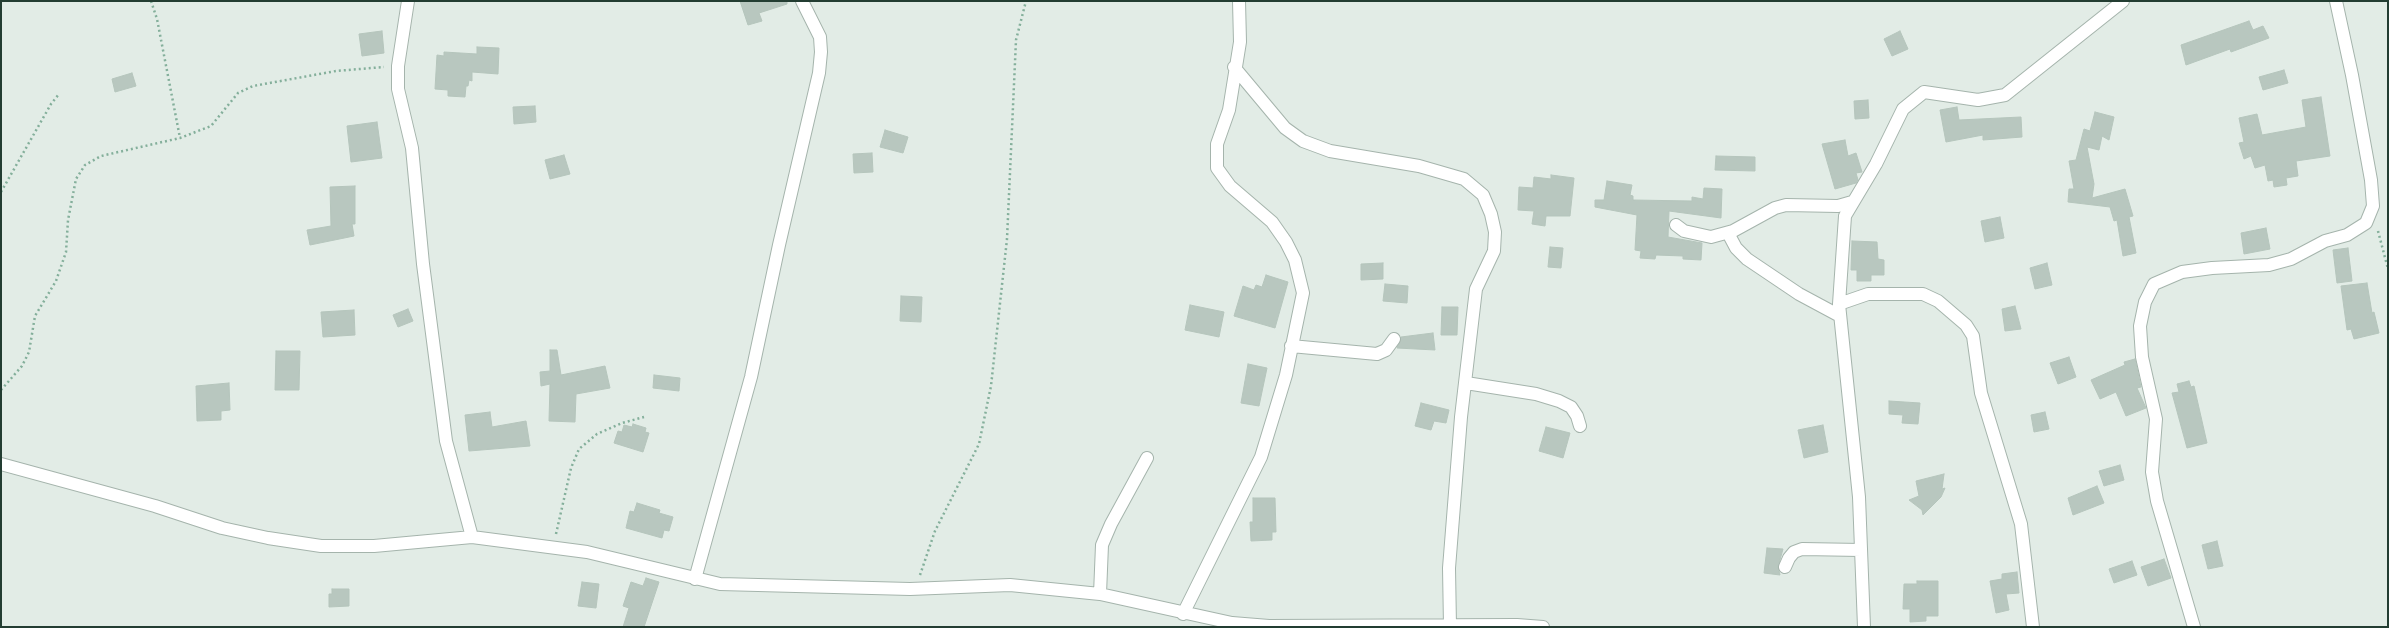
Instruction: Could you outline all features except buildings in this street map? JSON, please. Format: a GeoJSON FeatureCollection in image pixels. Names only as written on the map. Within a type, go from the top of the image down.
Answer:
{"type":"FeatureCollection","features":[{"type":"Feature","properties":{"kind":"street"},"geometry":{"type":"LineString","coordinates":[[408,1],[398,66],[398,89],[412,148],[423,264],[443,425],[472,537]]}},
{"type":"Feature","properties":{"kind":"street"},"geometry":{"type":"LineString","coordinates":[[695,579],[751,377],[779,245],[819,73],[821,52],[820,37],[802,1]]}},
{"type":"Feature","properties":{"kind":"street"},"geometry":{"type":"LineString","coordinates":[[1183,614],[1261,457],[1286,375],[1303,293],[1295,260],[1286,242],[1272,222],[1230,186],[1217,168],[1217,144],[1229,110],[1234,67],[1240,42],[1239,1]]}},
{"type":"Feature","properties":{"kind":"street"},"geometry":{"type":"LineString","coordinates":[[1864,627],[1859,497],[1839,304],[1845,216],[1876,164],[1903,109],[1924,92],[1978,100],[2005,95],[2123,1]]}},
{"type":"Feature","properties":{"kind":"street"},"geometry":{"type":"LineString","coordinates":[[2194,627],[2157,501],[2152,472],[2156,420],[2142,357],[2140,326],[2145,302],[2154,284],[2182,272],[2212,268],[2269,265],[2291,259],[2326,241],[2358,230],[2366,223],[2373,206],[2371,180],[2352,75],[2336,1]]}},
{"type":"Feature","properties":{"kind":"street"},"geometry":{"type":"LineString","coordinates":[[1234,67],[1285,128],[1303,141],[1330,151],[1419,166],[1464,179],[1483,194],[1495,232],[1494,251],[1476,289],[1461,417],[1449,568],[1450,626]]}},
{"type":"Feature","properties":{"kind":"street"},"geometry":{"type":"LineString","coordinates":[[1676,225],[1684,231],[1711,237],[1728,233],[1774,208],[1786,205],[1838,206],[1852,202]]}},
{"type":"Feature","properties":{"kind":"street"},"geometry":{"type":"LineString","coordinates":[[1728,233],[1736,248],[1747,259],[1799,294],[1840,316]]}},
{"type":"Feature","properties":{"kind":"street"},"geometry":{"type":"LineString","coordinates":[[1839,304],[1868,294],[1923,294],[1938,301],[1966,325],[1973,336],[1981,393],[2021,524],[2033,627]]}},
{"type":"Feature","properties":{"kind":"street"},"geometry":{"type":"LineString","coordinates":[[1291,346],[1377,354],[1386,350],[1394,340]]}},
{"type":"Feature","properties":{"kind":"street"},"geometry":{"type":"LineString","coordinates":[[1466,383],[1536,394],[1558,402],[1571,407],[1577,416],[1580,426]]}},
{"type":"Feature","properties":{"kind":"street"},"geometry":{"type":"LineString","coordinates":[[1100,594],[1102,545],[1111,524],[1147,458]]}},
{"type":"Feature","properties":{"kind":"street"},"geometry":{"type":"LineString","coordinates":[[1,464],[156,506],[222,528],[268,538],[321,546],[374,546],[472,537],[586,552],[720,584],[917,589],[1010,585],[1100,594],[1183,614],[1232,623],[1269,626],[1517,625],[1542,627]]}},
{"type":"Feature","properties":{"kind":"street"},"geometry":{"type":"LineString","coordinates":[[1785,567],[1789,558],[1794,552],[1802,548],[1861,550]]}},
{"type":"Feature","properties":{"kind":"path"},"geometry":{"type":"LineString","coordinates":[[151,1],[157,19],[180,138]]}},
{"type":"Feature","properties":{"kind":"path"},"geometry":{"type":"LineString","coordinates":[[917,589],[922,567],[935,531],[979,444],[991,386],[1007,239],[1016,40],[1026,1]]}},
{"type":"Feature","properties":{"kind":"path"},"geometry":{"type":"LineString","coordinates":[[1,390],[22,366],[29,352],[36,316],[56,281],[66,252],[68,220],[76,179],[82,170],[100,156],[180,138],[211,126],[238,93],[253,86],[336,71],[398,66]]}},
{"type":"Feature","properties":{"kind":"path"},"geometry":{"type":"LineString","coordinates":[[1,192],[51,104],[59,94]]}},
{"type":"Feature","properties":{"kind":"path"},"geometry":{"type":"LineString","coordinates":[[2370,212],[2385,253],[2388,269]]}},
{"type":"Feature","properties":{"kind":"path"},"geometry":{"type":"LineString","coordinates":[[553,547],[571,468],[578,449],[597,434],[622,423],[644,417]]}}]}
